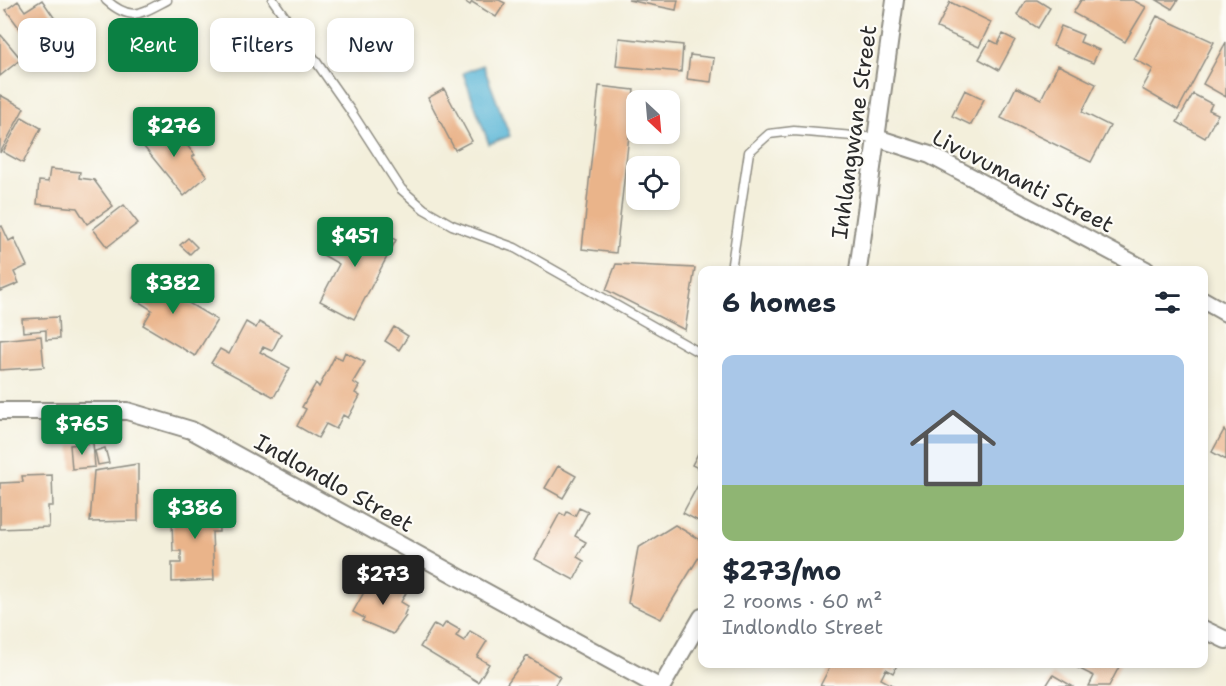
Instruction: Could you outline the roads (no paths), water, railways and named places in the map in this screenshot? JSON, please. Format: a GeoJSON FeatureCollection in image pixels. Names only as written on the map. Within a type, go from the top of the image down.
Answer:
{"type":"FeatureCollection","features":[{"type":"Feature","properties":{"kind":"street","name":"Inhlangwane Street"},"geometry":{"type":"LineString","coordinates":[[859,266],[895,0]]}},
{"type":"Feature","properties":{"kind":"street","name":"Livuvumanti Street"},"geometry":{"type":"LineString","coordinates":[[877,138],[930,155],[1138,266]]}},
{"type":"Feature","properties":{"kind":"street"},"geometry":{"type":"LineString","coordinates":[[1208,303],[1226,313]]}},
{"type":"Feature","properties":{"kind":"street","name":"Indlondlo Street"},"geometry":{"type":"LineString","coordinates":[[0,411],[127,411],[191,430],[657,686]]}},
{"type":"Feature","properties":{"kind":"street"},"geometry":{"type":"LineString","coordinates":[[662,686],[698,624]]}},
{"type":"Feature","properties":{"kind":"street"},"geometry":{"type":"LineString","coordinates":[[1208,631],[1226,640]]}},
{"type":"Feature","properties":{"kind":"lane"},"geometry":{"type":"LineString","coordinates":[[106,0],[130,15],[141,14],[167,0]]}},
{"type":"Feature","properties":{"kind":"lane"},"geometry":{"type":"LineString","coordinates":[[273,0],[350,111],[400,189],[424,209],[452,225],[515,248],[698,352]]}},
{"type":"Feature","properties":{"kind":"lane"},"geometry":{"type":"LineString","coordinates":[[732,266],[749,152],[770,134],[794,131],[877,138]]}},
{"type":"Feature","properties":{"kind":"water"},"geometry":{"type":"Polygon","coordinates":[[[483,65],[510,136],[489,144],[463,73],[483,65]]]}}]}
